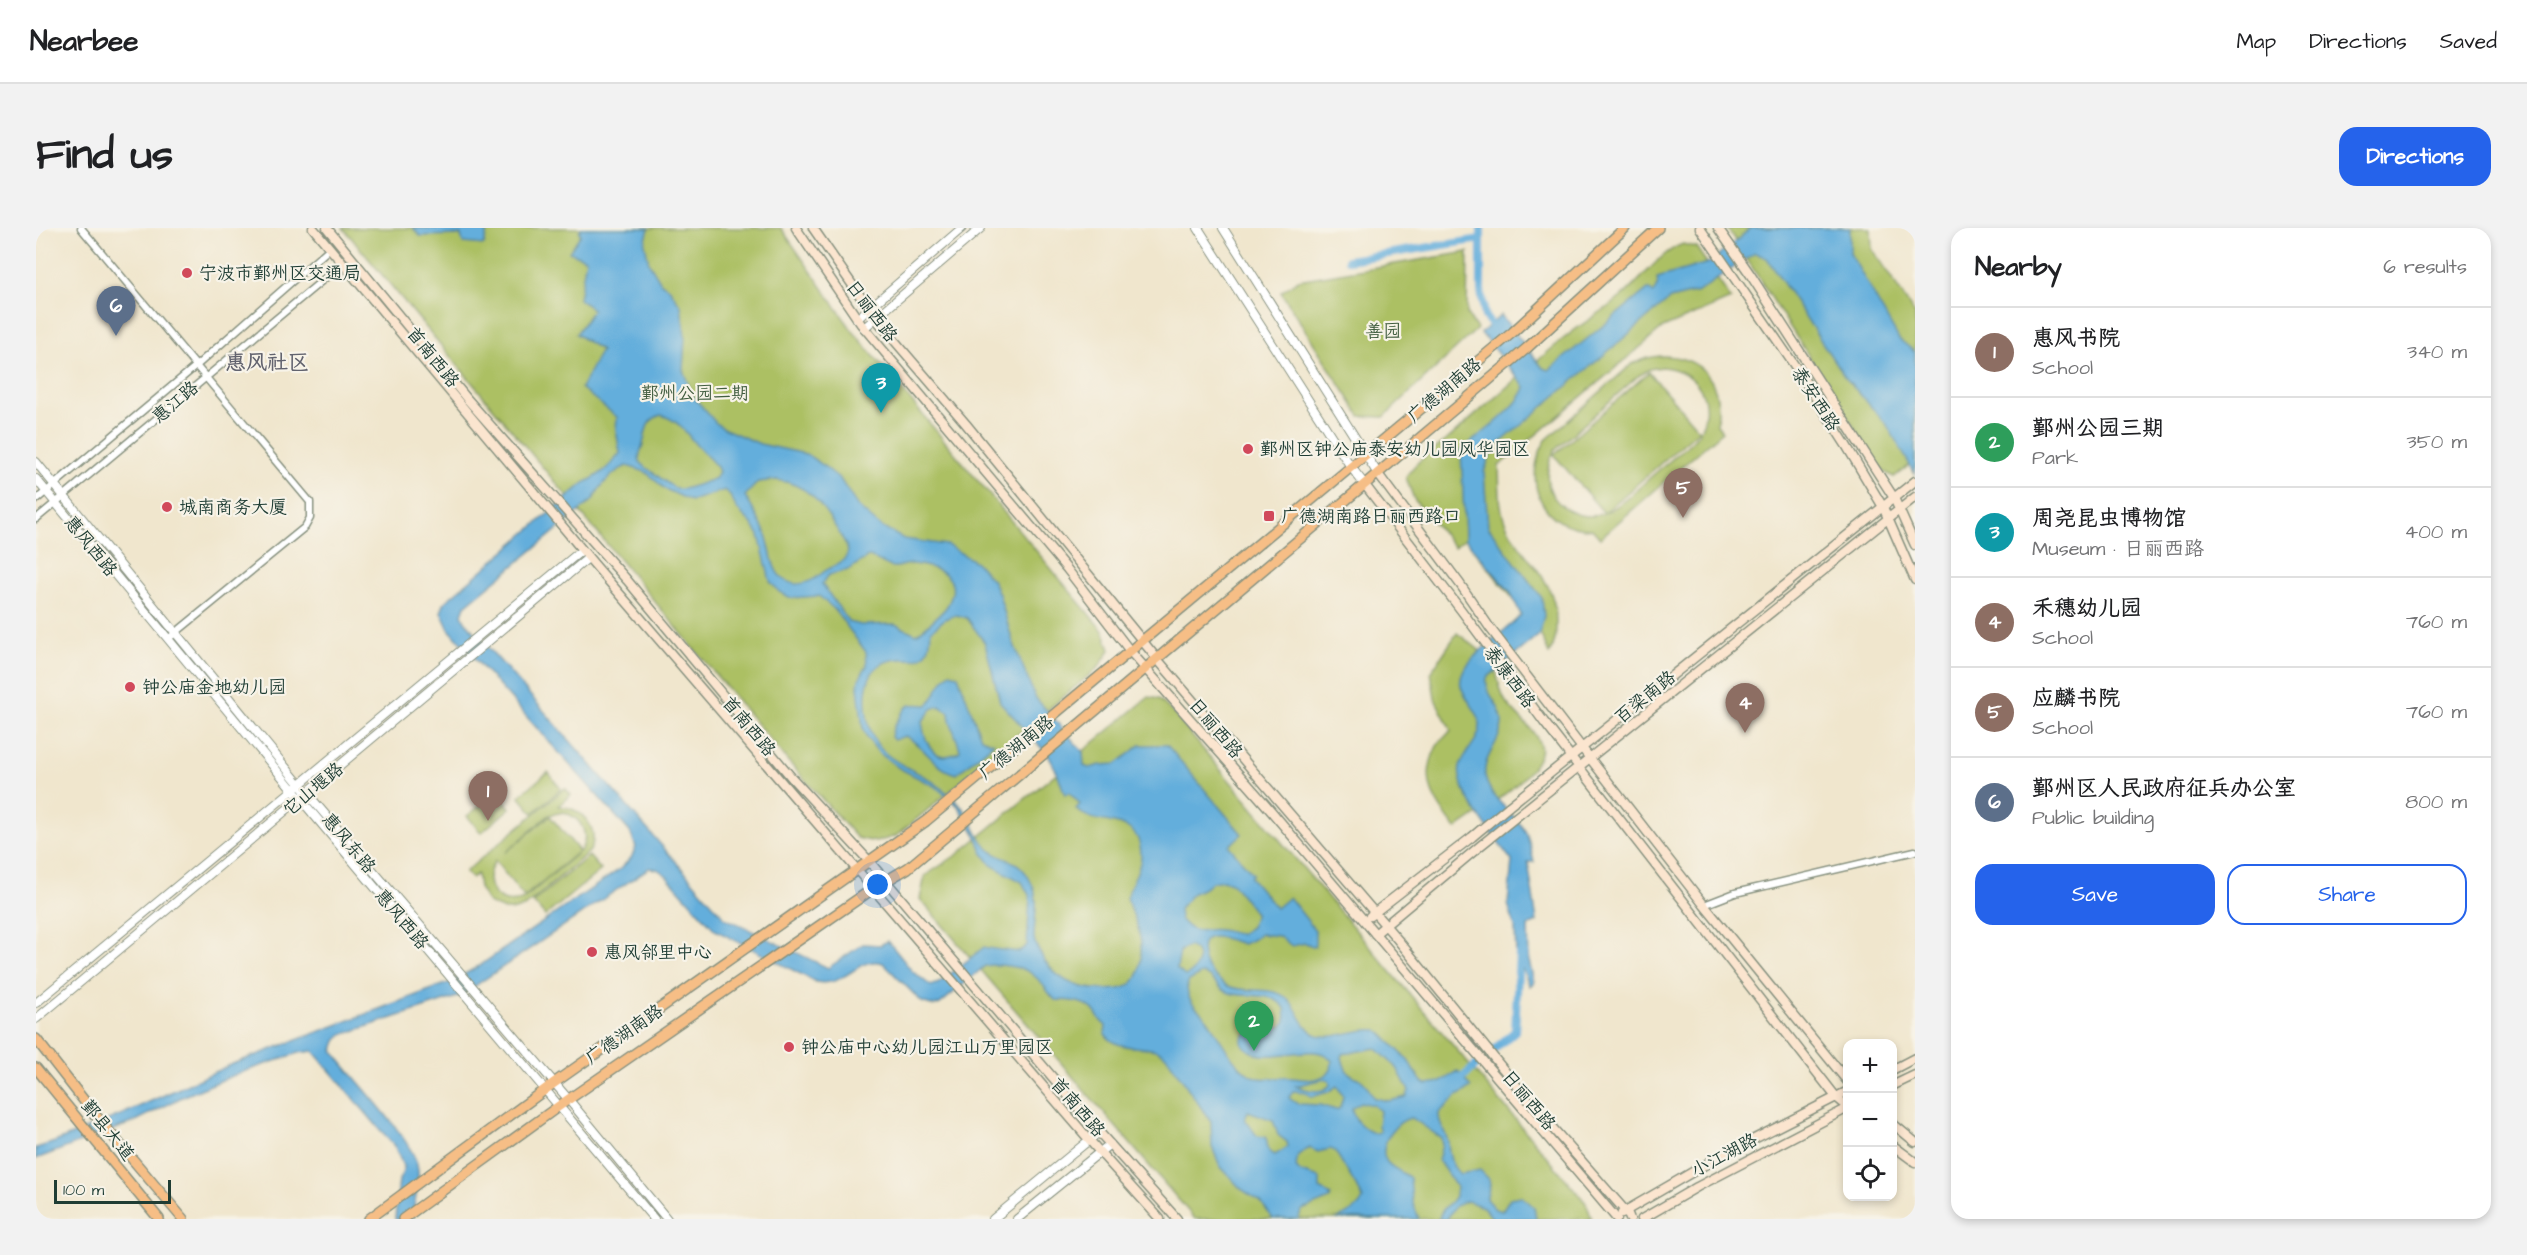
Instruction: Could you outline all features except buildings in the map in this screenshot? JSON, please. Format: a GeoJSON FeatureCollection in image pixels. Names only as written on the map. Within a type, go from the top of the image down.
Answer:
{"type":"FeatureCollection","features":[{"type":"Feature","properties":{"kind":"main road","name":"首南西路"},"geometry":{"type":"LineString","coordinates":[[313,228],[585,554],[1100,1153],[1160,1219]]}},
{"type":"Feature","properties":{"kind":"main road","name":"首南西路"},"geometry":{"type":"LineString","coordinates":[[327,228],[468,400],[627,580],[792,778],[869,861],[1099,1132],[1177,1219]]}},
{"type":"Feature","properties":{"kind":"main road","name":"日丽西路"},"geometry":{"type":"LineString","coordinates":[[796,228],[864,328],[1066,569],[1130,651],[1376,934],[1616,1219]]}},
{"type":"Feature","properties":{"kind":"main road","name":"日丽西路"},"geometry":{"type":"LineString","coordinates":[[813,228],[876,319],[966,424],[1158,660],[1386,926],[1474,1035],[1630,1219]]}},
{"type":"Feature","properties":{"kind":"main road","name":"广德湖南路"},"geometry":{"type":"LineString","coordinates":[[369,1219],[554,1083],[722,967],[935,814],[1491,351],[1625,228]]}},
{"type":"Feature","properties":{"kind":"main road","name":"广德湖南路"},"geometry":{"type":"LineString","coordinates":[[403,1219],[559,1107],[874,888],[908,868],[1527,348],[1658,228]]}},
{"type":"Feature","properties":{"kind":"main road","name":"泰安西路"},"geometry":{"type":"LineString","coordinates":[[1700,228],[1799,372],[1883,507],[1915,579]]}},
{"type":"Feature","properties":{"kind":"main road","name":"泰安西路"},"geometry":{"type":"LineString","coordinates":[[1718,228],[1894,498],[1915,545]]}},
{"type":"Feature","properties":{"kind":"main road","name":"泰康西路"},"geometry":{"type":"LineString","coordinates":[[1378,474],[1490,628],[1590,759],[1704,905],[1843,1076]]}},
{"type":"Feature","properties":{"kind":"main road","name":"百梁南路"},"geometry":{"type":"LineString","coordinates":[[1364,921],[1472,837],[1914,481]]}},
{"type":"Feature","properties":{"kind":"main road","name":"泰康西路"},"geometry":{"type":"LineString","coordinates":[[1365,485],[1571,757],[1843,1103]]}},
{"type":"Feature","properties":{"kind":"main road","name":"百梁南路"},"geometry":{"type":"LineString","coordinates":[[1376,934],[1479,846],[1915,497]]}},
{"type":"Feature","properties":{"kind":"main road","name":"鄞县大道"},"geometry":{"type":"LineString","coordinates":[[36,1039],[117,1142],[183,1219]]}},
{"type":"Feature","properties":{"kind":"main road"},"geometry":{"type":"LineString","coordinates":[[1897,1068],[1915,1058]]}},
{"type":"Feature","properties":{"kind":"main road","name":"鄞县大道"},"geometry":{"type":"LineString","coordinates":[[36,1068],[159,1219]]}},
{"type":"Feature","properties":{"kind":"main road"},"geometry":{"type":"LineString","coordinates":[[1897,1084],[1915,1075]]}},
{"type":"Feature","properties":{"kind":"main road","name":"小江湖路"},"geometry":{"type":"LineString","coordinates":[[1616,1219],[1624,1210],[1715,1159],[1843,1093]]}},
{"type":"Feature","properties":{"kind":"main road","name":"小江湖路"},"geometry":{"type":"LineString","coordinates":[[1642,1219],[1843,1111]]}},
{"type":"Feature","properties":{"kind":"main road"},"geometry":{"type":"LineString","coordinates":[[1897,1126],[1915,1142]]}},
{"type":"Feature","properties":{"kind":"main road"},"geometry":{"type":"LineString","coordinates":[[1896,1147],[1915,1162]]}},
{"type":"Feature","properties":{"kind":"street"},"geometry":{"type":"LineString","coordinates":[[81,228],[310,502],[310,518],[298,533],[168,639]]}},
{"type":"Feature","properties":{"kind":"street"},"geometry":{"type":"LineString","coordinates":[[857,318],[962,228]]}},
{"type":"Feature","properties":{"kind":"street"},"geometry":{"type":"LineString","coordinates":[[864,328],[981,228]]}},
{"type":"Feature","properties":{"kind":"street","name":"泰康西路"},"geometry":{"type":"LineString","coordinates":[[1198,228],[1351,467],[1365,485]]}},
{"type":"Feature","properties":{"kind":"street","name":"泰康西路"},"geometry":{"type":"LineString","coordinates":[[1223,228],[1378,474]]}},
{"type":"Feature","properties":{"kind":"street","name":"惠江路"},"geometry":{"type":"LineString","coordinates":[[36,500],[196,366],[330,248]]}},
{"type":"Feature","properties":{"kind":"street","name":"惠江路"},"geometry":{"type":"LineString","coordinates":[[36,519],[342,264]]}},
{"type":"Feature","properties":{"kind":"street","name":"惠风东路"},"geometry":{"type":"LineString","coordinates":[[36,462],[175,633],[296,788],[460,972],[667,1219]]}},
{"type":"Feature","properties":{"kind":"street","name":"惠风西路"},"geometry":{"type":"LineString","coordinates":[[36,479],[168,639],[296,788]]}},
{"type":"Feature","properties":{"kind":"street","name":"它山堰路"},"geometry":{"type":"LineString","coordinates":[[36,1003],[296,788],[585,554]]}},
{"type":"Feature","properties":{"kind":"street","name":"它山堰路"},"geometry":{"type":"LineString","coordinates":[[36,1019],[304,796],[585,554]]}},
{"type":"Feature","properties":{"kind":"street","name":"惠风西路"},"geometry":{"type":"LineString","coordinates":[[304,796],[465,994],[654,1219]]}},
{"type":"Feature","properties":{"kind":"street"},"geometry":{"type":"LineString","coordinates":[[1704,905],[1736,893],[1915,851]]}},
{"type":"Feature","properties":{"kind":"street"},"geometry":{"type":"LineString","coordinates":[[993,1219],[1099,1132]]}},
{"type":"Feature","properties":{"kind":"street"},"geometry":{"type":"LineString","coordinates":[[1017,1219],[1110,1144]]}},
{"type":"Feature","properties":{"kind":"green space","name":"鄞州公园二期"},"geometry":{"type":"Polygon","coordinates":[[[343,228],[781,228],[852,330],[1104,632],[1110,650],[1099,667],[896,836],[876,842],[857,838],[787,760],[343,228]]]}},
{"type":"Feature","properties":{"kind":"green space"},"geometry":{"type":"Polygon","coordinates":[[[1727,228],[1871,228],[1872,249],[1915,314],[1915,461],[1894,477],[1878,465],[1727,228]]]}},
{"type":"Feature","properties":{"kind":"green space"},"geometry":{"type":"Polygon","coordinates":[[[1683,244],[1696,247],[1731,299],[1663,328],[1499,466],[1500,497],[1504,519],[1514,539],[1545,582],[1555,607],[1556,636],[1549,654],[1539,631],[1465,539],[1454,547],[1414,499],[1406,478],[1419,461],[1575,330],[1620,298],[1666,254],[1683,244]]]}},
{"type":"Feature","properties":{"kind":"green space","name":"善园"},"geometry":{"type":"Polygon","coordinates":[[[1468,252],[1467,315],[1477,329],[1384,417],[1360,416],[1281,292],[1298,280],[1468,252]]]}},
{"type":"Feature","properties":{"kind":"green space"},"geometry":{"type":"Polygon","coordinates":[[[1675,357],[1699,366],[1713,384],[1717,396],[1717,424],[1723,431],[1600,538],[1592,529],[1574,527],[1548,512],[1540,500],[1536,486],[1535,471],[1539,455],[1546,440],[1632,364],[1647,358],[1675,357]],[[1662,367],[1650,369],[1638,376],[1555,450],[1548,466],[1547,477],[1552,494],[1560,504],[1584,516],[1606,512],[1627,499],[1699,433],[1704,421],[1704,399],[1694,381],[1675,369],[1662,367]]]}},
{"type":"Feature","properties":{"kind":"green space"},"geometry":{"type":"Polygon","coordinates":[[[1649,372],[1699,430],[1604,513],[1554,455],[1649,372]]]}},
{"type":"Feature","properties":{"kind":"green space"},"geometry":{"type":"Polygon","coordinates":[[[1457,633],[1480,650],[1489,660],[1496,672],[1506,702],[1530,728],[1540,745],[1539,755],[1533,767],[1522,779],[1508,792],[1456,829],[1436,801],[1429,772],[1436,748],[1451,730],[1435,699],[1431,672],[1457,633]]]}},
{"type":"Feature","properties":{"kind":"green space"},"geometry":{"type":"Polygon","coordinates":[[[1149,697],[1159,699],[1171,711],[1586,1203],[1592,1219],[1195,1219],[920,899],[925,876],[958,854],[1149,697]]]}},
{"type":"Feature","properties":{"kind":"green space"},"geometry":{"type":"Polygon","coordinates":[[[548,772],[561,789],[533,813],[519,796],[548,772]]]}},
{"type":"Feature","properties":{"kind":"green space"},"geometry":{"type":"Polygon","coordinates":[[[565,788],[571,795],[558,806],[574,810],[587,820],[591,827],[593,843],[590,851],[526,906],[515,910],[504,910],[488,903],[479,888],[477,874],[471,878],[465,872],[565,788]],[[564,812],[549,815],[505,853],[550,816],[579,851],[524,897],[495,861],[489,878],[490,886],[499,898],[506,901],[524,899],[581,850],[584,844],[584,833],[579,822],[564,812]]]}},
{"type":"Feature","properties":{"kind":"green space"},"geometry":{"type":"Polygon","coordinates":[[[497,792],[510,808],[481,833],[467,816],[497,792]]]}},
{"type":"Feature","properties":{"kind":"green space"},"geometry":{"type":"Polygon","coordinates":[[[589,856],[601,870],[545,916],[533,902],[589,856]]]}},
{"type":"Feature","properties":{"kind":"water"},"geometry":{"type":"Polygon","coordinates":[[[413,228],[488,228],[484,245],[463,243],[461,235],[420,236],[413,228]]]}},
{"type":"Feature","properties":{"kind":"water"},"geometry":{"type":"Polygon","coordinates":[[[581,228],[649,228],[645,244],[649,263],[661,283],[669,288],[681,306],[685,336],[683,370],[692,395],[716,423],[760,444],[806,454],[840,479],[858,507],[881,527],[904,539],[947,545],[976,562],[993,581],[999,594],[1012,639],[1035,697],[1083,752],[1084,766],[1089,768],[1116,764],[1140,745],[1167,745],[1242,834],[1229,846],[1253,874],[1250,877],[1276,908],[1289,897],[1315,930],[1315,947],[1305,943],[1292,946],[1278,936],[1260,934],[1243,944],[1223,938],[1209,938],[1202,946],[1205,964],[1208,968],[1228,986],[1273,992],[1287,998],[1306,1026],[1315,1034],[1329,1036],[1362,1030],[1378,1030],[1407,1059],[1422,1082],[1427,1084],[1441,1082],[1458,1071],[1471,1088],[1457,1096],[1439,1113],[1454,1167],[1460,1174],[1480,1170],[1489,1179],[1490,1185],[1486,1199],[1495,1209],[1502,1211],[1510,1198],[1521,1196],[1534,1207],[1536,1219],[1493,1219],[1483,1207],[1467,1201],[1455,1206],[1447,1219],[1439,1219],[1440,1214],[1454,1198],[1457,1188],[1438,1160],[1442,1145],[1441,1138],[1412,1118],[1394,1128],[1386,1142],[1384,1156],[1389,1164],[1410,1178],[1412,1200],[1419,1219],[1338,1219],[1358,1207],[1363,1199],[1361,1194],[1335,1151],[1330,1149],[1318,1152],[1309,1148],[1298,1155],[1296,1167],[1300,1172],[1320,1178],[1320,1189],[1331,1195],[1330,1199],[1302,1210],[1298,1219],[1273,1219],[1261,1202],[1241,1189],[1220,1166],[1212,1147],[1211,1122],[1166,1056],[1152,1049],[1127,1046],[1111,1040],[1105,1034],[1106,1026],[1090,1007],[1076,1002],[1055,1000],[1036,977],[1023,969],[1010,966],[985,966],[940,1004],[934,1006],[922,1002],[883,963],[866,963],[844,977],[826,983],[816,982],[715,930],[666,875],[657,869],[649,868],[460,996],[341,1035],[336,1041],[333,1050],[405,1140],[417,1164],[417,1192],[412,1219],[395,1219],[399,1180],[403,1166],[395,1147],[313,1051],[298,1053],[234,1075],[182,1097],[134,1122],[36,1159],[36,1148],[125,1113],[230,1065],[451,982],[479,966],[620,869],[631,858],[636,847],[630,832],[449,629],[441,612],[445,602],[584,483],[604,471],[620,453],[616,430],[617,417],[581,388],[601,350],[576,334],[593,310],[579,299],[586,259],[569,252],[581,234],[579,232],[581,228]],[[661,415],[652,420],[639,455],[642,464],[677,489],[716,478],[719,472],[717,467],[678,424],[661,415]],[[627,466],[603,485],[593,500],[465,606],[462,614],[465,621],[725,918],[828,968],[863,944],[880,945],[888,941],[912,971],[931,986],[939,983],[984,947],[1019,952],[1027,945],[1030,897],[1022,882],[991,865],[958,806],[936,787],[899,768],[878,752],[868,739],[863,729],[858,687],[859,679],[867,665],[866,652],[834,609],[819,596],[791,598],[779,592],[770,581],[759,535],[737,509],[725,490],[691,501],[665,489],[646,472],[627,466]],[[777,480],[758,482],[745,496],[768,539],[776,571],[787,582],[796,584],[809,581],[841,562],[847,555],[848,551],[844,541],[824,509],[805,490],[788,482],[777,480]],[[868,557],[848,570],[829,575],[822,584],[849,622],[861,625],[895,624],[916,634],[947,606],[953,587],[945,574],[931,567],[910,564],[891,567],[868,557]],[[956,615],[945,619],[931,631],[930,642],[924,656],[891,660],[883,663],[872,674],[867,688],[866,706],[870,731],[875,740],[880,748],[896,761],[946,792],[969,816],[988,848],[1015,863],[1025,872],[1035,894],[1035,942],[1043,958],[1057,975],[1085,988],[1106,990],[1128,986],[1138,976],[1141,961],[1140,937],[1127,900],[1141,856],[1139,842],[1134,833],[1116,823],[1085,815],[1076,809],[1080,804],[1069,792],[1065,795],[1048,755],[1000,702],[985,643],[967,618],[956,615]],[[1223,880],[1212,882],[1193,893],[1179,909],[1180,919],[1191,929],[1223,930],[1240,934],[1251,927],[1255,913],[1233,884],[1223,880]],[[1189,946],[1180,951],[1177,969],[1185,976],[1192,972],[1198,962],[1196,951],[1189,946]],[[1201,974],[1189,981],[1187,991],[1191,1001],[1208,1020],[1229,1053],[1251,1075],[1259,1078],[1313,1079],[1322,1077],[1331,1070],[1332,1061],[1324,1054],[1301,1052],[1261,1055],[1250,1051],[1242,1043],[1242,1038],[1253,1026],[1281,1027],[1286,1021],[1285,1008],[1279,1002],[1265,997],[1227,992],[1209,977],[1201,974]],[[1376,1048],[1343,1054],[1344,1065],[1349,1073],[1362,1081],[1374,1098],[1389,1101],[1406,1097],[1409,1091],[1397,1068],[1376,1048]],[[1324,1079],[1296,1086],[1322,1090],[1330,1085],[1329,1080],[1324,1079]],[[1337,1086],[1328,1092],[1312,1097],[1304,1092],[1293,1091],[1289,1098],[1298,1104],[1320,1105],[1336,1110],[1340,1108],[1343,1096],[1337,1086]],[[1360,1102],[1352,1108],[1355,1117],[1368,1130],[1377,1134],[1380,1131],[1378,1126],[1380,1111],[1373,1105],[1360,1102]],[[1248,1111],[1245,1119],[1257,1136],[1266,1137],[1269,1150],[1275,1155],[1288,1147],[1287,1142],[1278,1135],[1273,1120],[1248,1111]]]}},
{"type":"Feature","properties":{"kind":"water"},"geometry":{"type":"Polygon","coordinates":[[[1751,228],[1850,228],[1850,253],[1899,339],[1915,352],[1915,474],[1887,425],[1844,376],[1767,258],[1755,253],[1698,292],[1670,299],[1493,449],[1484,472],[1488,527],[1542,598],[1544,616],[1539,635],[1487,678],[1490,694],[1501,713],[1502,727],[1486,764],[1486,780],[1493,794],[1525,831],[1534,862],[1528,862],[1537,922],[1528,926],[1529,961],[1534,982],[1530,986],[1516,956],[1515,927],[1508,904],[1512,861],[1478,815],[1460,777],[1462,761],[1477,737],[1480,726],[1478,716],[1461,686],[1461,677],[1474,657],[1521,615],[1510,592],[1465,539],[1461,450],[1507,412],[1515,404],[1525,387],[1481,333],[1501,315],[1543,368],[1549,370],[1648,289],[1654,293],[1658,286],[1657,278],[1711,262],[1751,228]]]}},
{"type":"Feature","properties":{"kind":"water"},"geometry":{"type":"Polygon","coordinates":[[[950,673],[958,675],[981,738],[994,743],[957,774],[942,768],[905,736],[894,740],[891,737],[905,709],[913,704],[928,705],[950,673]],[[939,706],[932,709],[922,722],[929,745],[938,754],[944,756],[960,751],[949,712],[939,706]]]}},
{"type":"Feature","properties":{"kind":"waterway"},"geometry":{"type":"LineString","coordinates":[[1481,228],[1481,290],[1485,317],[1497,331]]}},
{"type":"Feature","properties":{"kind":"waterway"},"geometry":{"type":"LineString","coordinates":[[1348,260],[1481,239]]}},
{"type":"Feature","properties":{"kind":"waterway"},"geometry":{"type":"LineString","coordinates":[[1454,1085],[1515,1031],[1519,954]]}},
{"type":"Feature","properties":{"kind":"place","name":"宁波市鄞州区交通局"},"geometry":{"type":"Point","coordinates":[187,273]}},
{"type":"Feature","properties":{"kind":"place","name":"鄞州区人民政府征兵办公室"},"geometry":{"type":"Point","coordinates":[116,336]}},
{"type":"Feature","properties":{"kind":"place","name":"周尧昆虫博物馆"},"geometry":{"type":"Point","coordinates":[881,413]}},
{"type":"Feature","properties":{"kind":"place","name":"鄞州区钟公庙泰安幼儿园风华园区"},"geometry":{"type":"Point","coordinates":[1248,449]}},
{"type":"Feature","properties":{"kind":"place","name":"城南商务大厦"},"geometry":{"type":"Point","coordinates":[167,507]}},
{"type":"Feature","properties":{"kind":"place","name":"广德湖南路日丽西路口"},"geometry":{"type":"Point","coordinates":[1269,516]}},
{"type":"Feature","properties":{"kind":"place","name":"应麟书院"},"geometry":{"type":"Point","coordinates":[1683,518]}},
{"type":"Feature","properties":{"kind":"place","name":"钟公庙金地幼儿园"},"geometry":{"type":"Point","coordinates":[130,687]}},
{"type":"Feature","properties":{"kind":"place","name":"禾穗幼儿园"},"geometry":{"type":"Point","coordinates":[1745,733]}},
{"type":"Feature","properties":{"kind":"place","name":"惠风书院"},"geometry":{"type":"Point","coordinates":[488,821]}},
{"type":"Feature","properties":{"kind":"place","name":"惠风邻里中心"},"geometry":{"type":"Point","coordinates":[592,952]}},
{"type":"Feature","properties":{"kind":"place","name":"钟公庙中心幼儿园江山万里园区"},"geometry":{"type":"Point","coordinates":[789,1047]}},
{"type":"Feature","properties":{"kind":"place","name":"鄞州公园三期"},"geometry":{"type":"Point","coordinates":[1254,1051]}},
{"type":"Feature","properties":{"kind":"district","name":"惠风社区"},"geometry":{"type":"Point","coordinates":[267,362]}}]}
